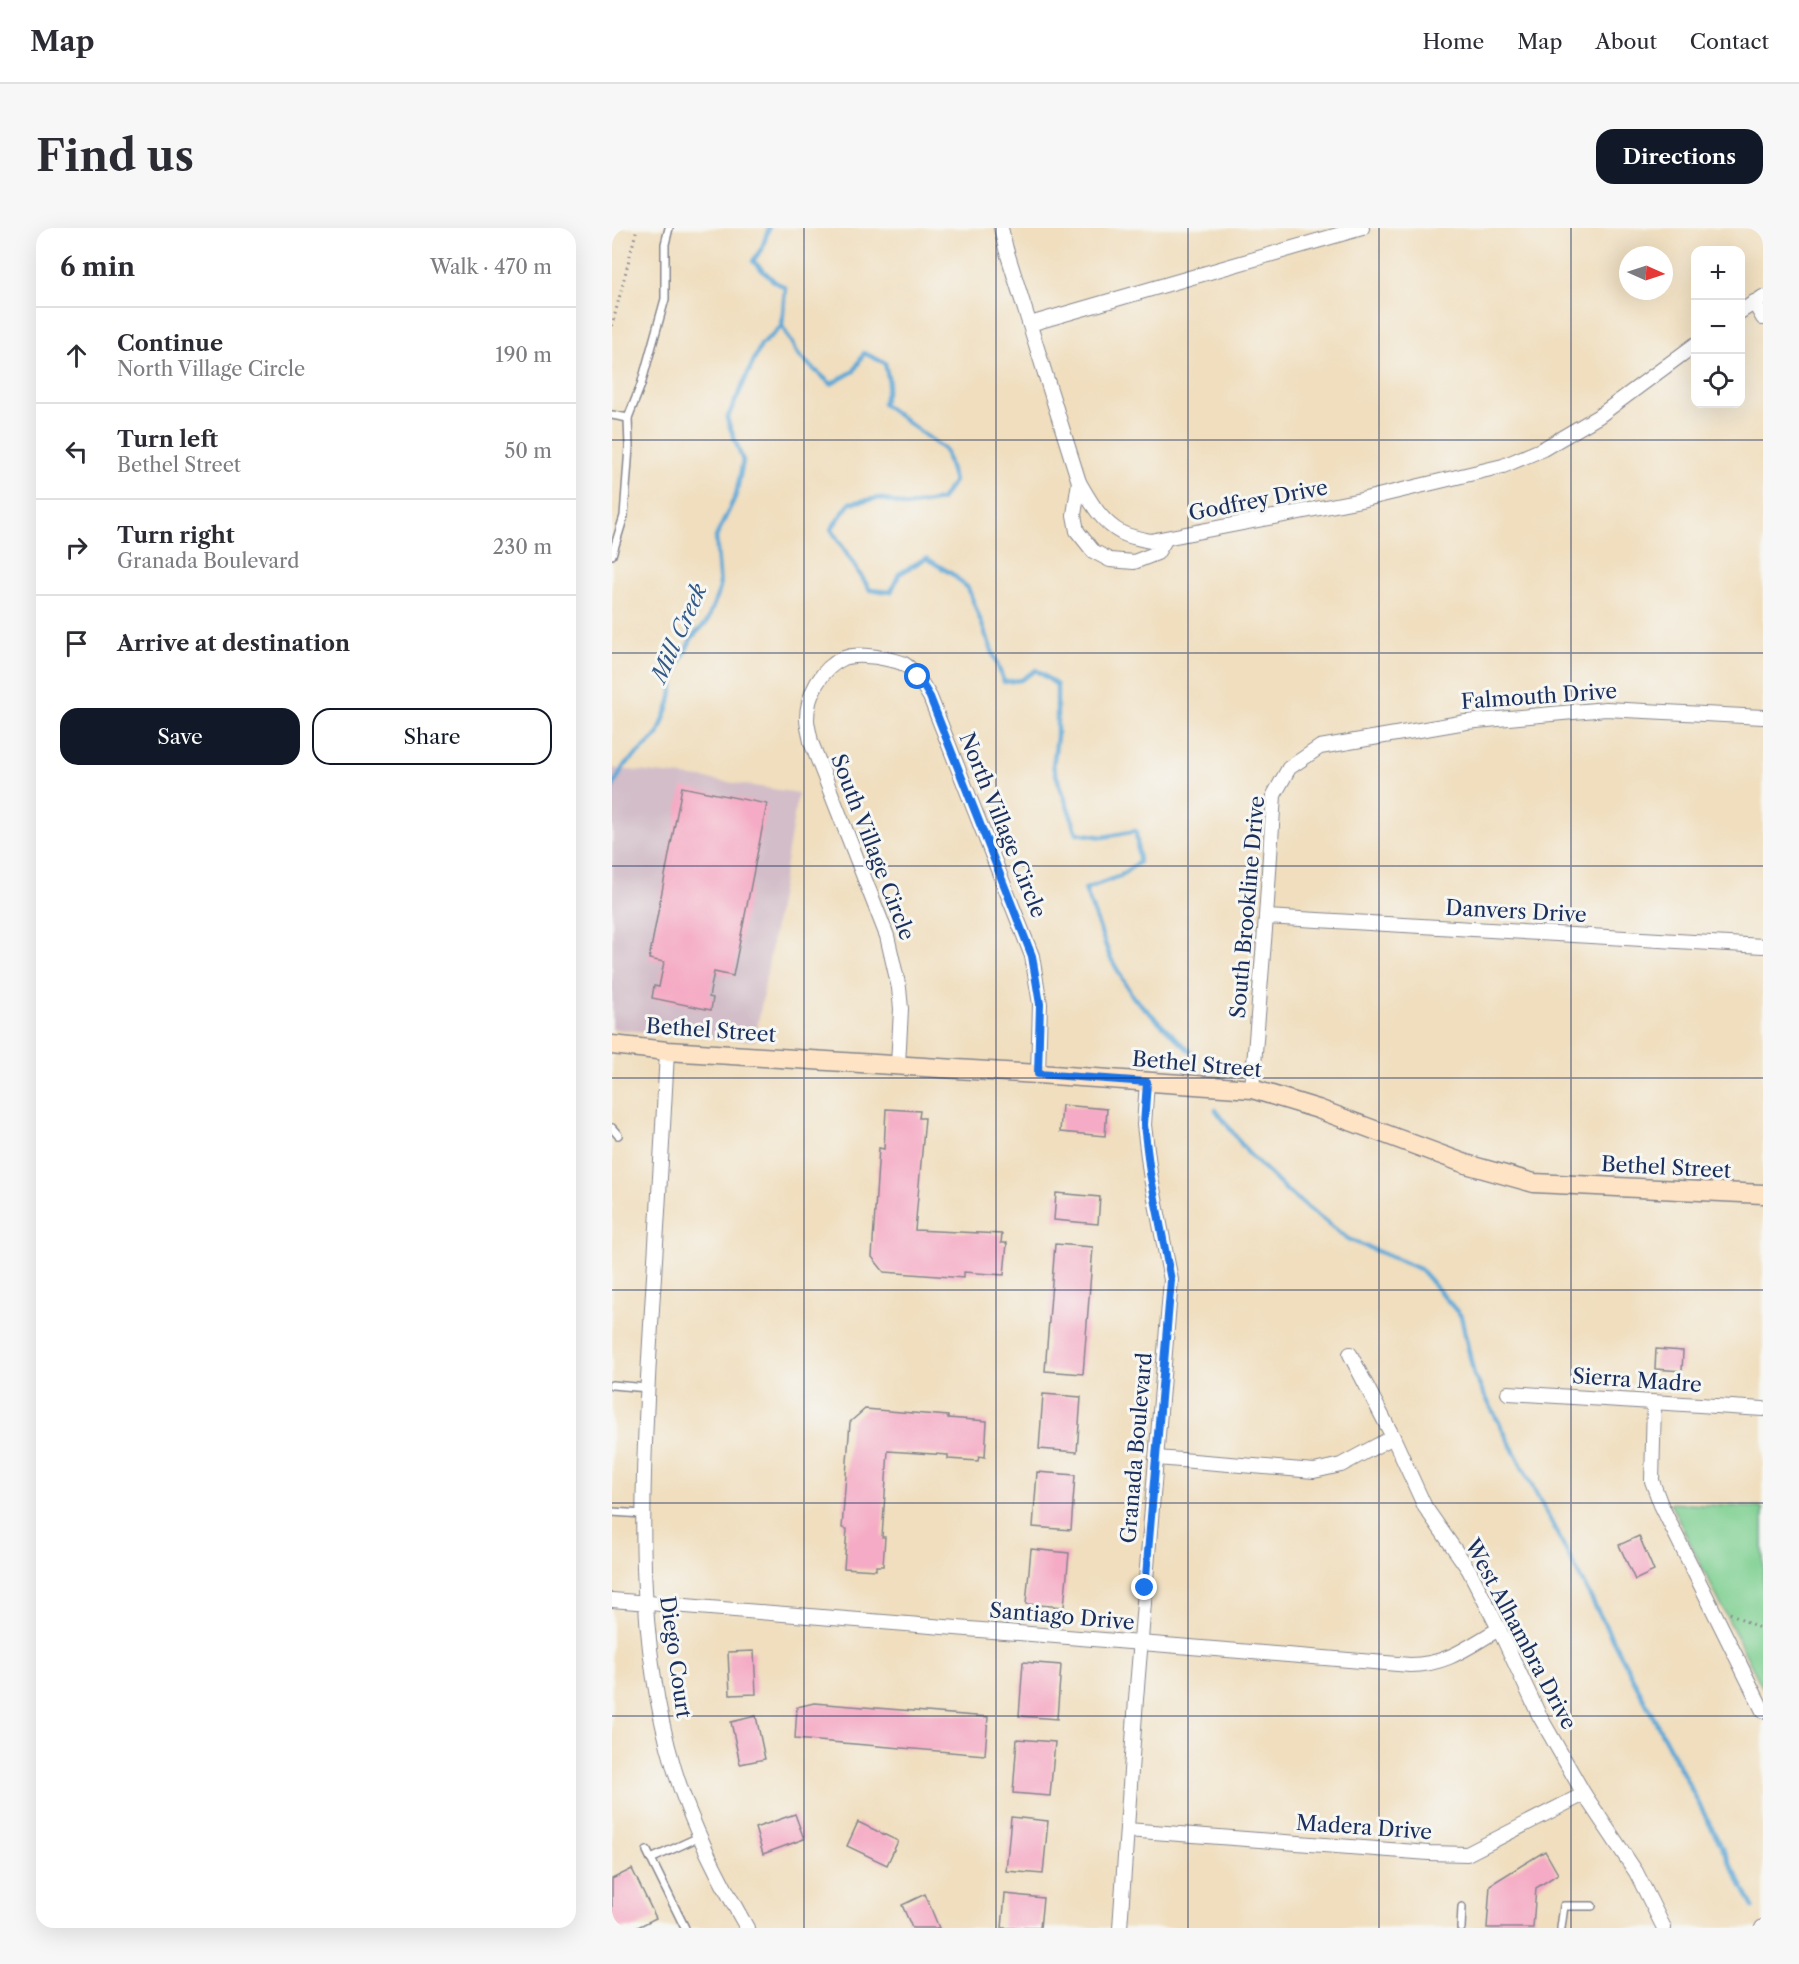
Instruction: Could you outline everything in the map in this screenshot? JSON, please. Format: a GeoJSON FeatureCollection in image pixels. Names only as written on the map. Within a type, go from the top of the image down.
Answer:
{"type":"FeatureCollection","features":[{"type":"Feature","properties":{"kind":"street","name":"Godfrey Drive"},"geometry":{"type":"LineString","coordinates":[[1001,228],[1079,482],[1093,507],[1105,520],[1122,533],[1150,541],[1165,540],[1361,500],[1503,466],[1543,449],[1599,416],[1691,347]]}},
{"type":"Feature","properties":{"kind":"street"},"geometry":{"type":"LineString","coordinates":[[1030,324],[1362,228]]}},
{"type":"Feature","properties":{"kind":"street"},"geometry":{"type":"LineString","coordinates":[[1745,308],[1758,299],[1763,318]]}},
{"type":"Feature","properties":{"kind":"street"},"geometry":{"type":"LineString","coordinates":[[1079,482],[1074,515],[1077,531],[1093,552],[1110,560],[1134,562],[1156,554],[1165,540]]}},
{"type":"Feature","properties":{"kind":"street","name":"North Village Circle"},"geometry":{"type":"LineString","coordinates":[[844,658],[860,655],[904,665],[918,677],[930,697],[1032,956],[1040,1004],[1038,1074]]}},
{"type":"Feature","properties":{"kind":"street","name":"South Village Circle"},"geometry":{"type":"LineString","coordinates":[[844,658],[825,672],[817,683],[809,700],[807,719],[811,742],[887,936],[899,988],[901,1009],[898,1065]]}},
{"type":"Feature","properties":{"kind":"street","name":"Falmouth Drive"},"geometry":{"type":"LineString","coordinates":[[1320,747],[1466,722],[1606,709],[1763,717]]}},
{"type":"Feature","properties":{"kind":"street","name":"South Brookline Drive"},"geometry":{"type":"LineString","coordinates":[[1252,1089],[1274,795],[1289,768],[1320,747]]}},
{"type":"Feature","properties":{"kind":"street","name":"Danvers Drive"},"geometry":{"type":"LineString","coordinates":[[1266,917],[1763,946]]}},
{"type":"Feature","properties":{"kind":"street","name":"Bethel Street"},"geometry":{"type":"LineString","coordinates":[[612,1045],[667,1051],[1252,1089],[1318,1109],[1466,1164],[1534,1183],[1763,1194]]}},
{"type":"Feature","properties":{"kind":"street","name":"Diego Court"},"geometry":{"type":"LineString","coordinates":[[667,1051],[643,1472],[645,1602],[653,1676],[671,1756],[699,1837],[720,1881],[747,1928]]}},
{"type":"Feature","properties":{"kind":"street","name":"Granada Boulevard"},"geometry":{"type":"LineString","coordinates":[[1120,1928],[1171,1280],[1150,1173],[1144,1125],[1147,1082]]}},
{"type":"Feature","properties":{"kind":"street","name":"West Alhambra Drive"},"geometry":{"type":"LineString","coordinates":[[1350,1354],[1393,1437],[1425,1507],[1469,1570],[1539,1715],[1584,1794],[1636,1872],[1664,1928]]}},
{"type":"Feature","properties":{"kind":"street","name":"Sierra Madre"},"geometry":{"type":"LineString","coordinates":[[1508,1393],[1763,1409]]}},
{"type":"Feature","properties":{"kind":"street"},"geometry":{"type":"LineString","coordinates":[[1654,1403],[1652,1480],[1661,1504],[1763,1711]]}},
{"type":"Feature","properties":{"kind":"street"},"geometry":{"type":"LineString","coordinates":[[1157,1458],[1314,1471],[1327,1470],[1393,1437]]}},
{"type":"Feature","properties":{"kind":"street","name":"Santiago Drive"},"geometry":{"type":"LineString","coordinates":[[612,1600],[1422,1665],[1445,1660],[1499,1629]]}},
{"type":"Feature","properties":{"kind":"street","name":"Madera Drive"},"geometry":{"type":"LineString","coordinates":[[1127,1830],[1467,1854],[1584,1794]]}},
{"type":"Feature","properties":{"kind":"lane"},"geometry":{"type":"LineString","coordinates":[[612,555],[624,516],[629,447],[628,418],[665,299],[665,244],[669,228]]}},
{"type":"Feature","properties":{"kind":"lane"},"geometry":{"type":"LineString","coordinates":[[612,415],[628,418]]}},
{"type":"Feature","properties":{"kind":"lane"},"geometry":{"type":"LineString","coordinates":[[612,1128],[618,1135]]}},
{"type":"Feature","properties":{"kind":"lane"},"geometry":{"type":"LineString","coordinates":[[612,1385],[648,1388]]}},
{"type":"Feature","properties":{"kind":"lane"},"geometry":{"type":"LineString","coordinates":[[612,1512],[643,1514]]}},
{"type":"Feature","properties":{"kind":"lane"},"geometry":{"type":"LineString","coordinates":[[651,1858],[699,1837]]}},
{"type":"Feature","properties":{"kind":"lane"},"geometry":{"type":"LineString","coordinates":[[647,1851],[685,1928]]}},
{"type":"Feature","properties":{"kind":"lane"},"geometry":{"type":"LineString","coordinates":[[1561,1928],[1564,1906],[1592,1906]]}},
{"type":"Feature","properties":{"kind":"lane"},"geometry":{"type":"LineString","coordinates":[[1461,1928],[1462,1907]]}},
{"type":"Feature","properties":{"kind":"path"},"geometry":{"type":"LineString","coordinates":[[612,326],[637,228]]}},
{"type":"Feature","properties":{"kind":"path"},"geometry":{"type":"LineString","coordinates":[[1712,1610],[1732,1613],[1763,1630]]}},
{"type":"Feature","properties":{"kind":"shaded area"},"geometry":{"type":"Polygon","coordinates":[[[612,768],[701,778],[798,793],[755,1041],[612,1029],[612,768]]]}},
{"type":"Feature","properties":{"kind":"green space"},"geometry":{"type":"Polygon","coordinates":[[[1670,1503],[1763,1508],[1763,1689],[1670,1503]]]}},
{"type":"Feature","properties":{"kind":"building"},"geometry":{"type":"Polygon","coordinates":[[[682,787],[767,804],[733,976],[714,972],[709,997],[713,998],[711,1010],[652,998],[654,986],[659,987],[664,962],[649,959],[682,787]]]}},
{"type":"Feature","properties":{"kind":"building"},"geometry":{"type":"Polygon","coordinates":[[[1062,1105],[1107,1109],[1105,1136],[1060,1132],[1062,1105]]]}},
{"type":"Feature","properties":{"kind":"building"},"geometry":{"type":"Polygon","coordinates":[[[886,1109],[920,1111],[919,1118],[925,1118],[915,1230],[1002,1234],[1001,1243],[1007,1243],[1004,1275],[964,1272],[964,1278],[884,1272],[872,1257],[879,1148],[884,1149],[886,1109]]]}},
{"type":"Feature","properties":{"kind":"building"},"geometry":{"type":"Polygon","coordinates":[[[1056,1193],[1100,1197],[1098,1224],[1054,1220],[1056,1193]]]}},
{"type":"Feature","properties":{"kind":"building"},"geometry":{"type":"Polygon","coordinates":[[[1055,1244],[1093,1247],[1083,1374],[1045,1371],[1055,1244]]]}},
{"type":"Feature","properties":{"kind":"building"},"geometry":{"type":"Polygon","coordinates":[[[1656,1349],[1683,1351],[1682,1371],[1655,1369],[1656,1349]]]}},
{"type":"Feature","properties":{"kind":"building"},"geometry":{"type":"Polygon","coordinates":[[[1043,1394],[1081,1397],[1077,1452],[1039,1449],[1043,1394]]]}},
{"type":"Feature","properties":{"kind":"building"},"geometry":{"type":"Polygon","coordinates":[[[865,1409],[987,1421],[985,1457],[979,1456],[978,1461],[948,1459],[948,1455],[888,1451],[882,1537],[885,1537],[883,1566],[876,1566],[876,1570],[844,1568],[847,1529],[842,1528],[850,1422],[865,1409]]]}},
{"type":"Feature","properties":{"kind":"building"},"geometry":{"type":"Polygon","coordinates":[[[1037,1472],[1075,1475],[1071,1530],[1033,1527],[1037,1472]]]}},
{"type":"Feature","properties":{"kind":"building"},"geometry":{"type":"Polygon","coordinates":[[[1639,1536],[1654,1571],[1635,1580],[1619,1545],[1639,1536]]]}},
{"type":"Feature","properties":{"kind":"building"},"geometry":{"type":"Polygon","coordinates":[[[1031,1549],[1069,1553],[1064,1607],[1026,1604],[1031,1549]]]}},
{"type":"Feature","properties":{"kind":"building"},"geometry":{"type":"Polygon","coordinates":[[[754,1651],[756,1694],[730,1695],[728,1652],[754,1651]]]}},
{"type":"Feature","properties":{"kind":"building"},"geometry":{"type":"Polygon","coordinates":[[[1023,1662],[1061,1665],[1057,1719],[1019,1716],[1023,1662]]]}},
{"type":"Feature","properties":{"kind":"building"},"geometry":{"type":"Polygon","coordinates":[[[814,1703],[988,1717],[985,1755],[795,1739],[797,1707],[814,1703]]]}},
{"type":"Feature","properties":{"kind":"building"},"geometry":{"type":"Polygon","coordinates":[[[756,1716],[765,1759],[740,1764],[731,1722],[756,1716]]]}},
{"type":"Feature","properties":{"kind":"building"},"geometry":{"type":"Polygon","coordinates":[[[1017,1739],[1055,1742],[1050,1796],[1013,1793],[1017,1739]]]}},
{"type":"Feature","properties":{"kind":"building"},"geometry":{"type":"Polygon","coordinates":[[[795,1814],[804,1839],[763,1854],[755,1828],[795,1814]]]}},
{"type":"Feature","properties":{"kind":"building"},"geometry":{"type":"Polygon","coordinates":[[[1011,1817],[1048,1821],[1043,1874],[1006,1871],[1011,1817]]]}},
{"type":"Feature","properties":{"kind":"building"},"geometry":{"type":"Polygon","coordinates":[[[858,1822],[898,1841],[887,1865],[847,1846],[858,1822]]]}},
{"type":"Feature","properties":{"kind":"building"},"geometry":{"type":"Polygon","coordinates":[[[1545,1851],[1558,1874],[1536,1888],[1533,1928],[1487,1928],[1490,1885],[1545,1851]]]}},
{"type":"Feature","properties":{"kind":"building"},"geometry":{"type":"Polygon","coordinates":[[[632,1869],[656,1918],[636,1928],[619,1928],[612,1914],[612,1879],[632,1869]]]}},
{"type":"Feature","properties":{"kind":"building"},"geometry":{"type":"Polygon","coordinates":[[[925,1894],[939,1928],[912,1928],[902,1905],[925,1894]]]}},
{"type":"Feature","properties":{"kind":"building"},"geometry":{"type":"Polygon","coordinates":[[[1005,1894],[1043,1898],[1040,1928],[1002,1928],[1005,1894]]]}},
{"type":"Feature","properties":{"kind":"waterway","name":"Mill Creek"},"geometry":{"type":"LineString","coordinates":[[612,788],[624,766],[658,735],[670,702],[676,671],[692,637],[707,622],[720,588],[716,537],[736,495],[743,461],[727,419],[761,345],[782,326],[785,287],[775,282],[753,261],[762,248],[769,228]]}},
{"type":"Feature","properties":{"kind":"waterway"},"geometry":{"type":"LineString","coordinates":[[782,326],[799,356],[831,384],[854,371],[864,353],[885,363],[889,382],[883,404],[945,450],[954,481],[941,500],[906,506],[880,498],[850,503],[831,529],[870,590],[891,592],[899,574],[926,558],[952,574],[968,588],[1004,682],[1021,680],[1036,670],[1057,685],[1057,737],[1053,766],[1077,833],[1103,837],[1136,831],[1139,862],[1120,876],[1085,889],[1110,957],[1133,997],[1196,1057]]}},
{"type":"Feature","properties":{"kind":"waterway"},"geometry":{"type":"LineString","coordinates":[[1216,1110],[1248,1153],[1287,1191],[1348,1239],[1420,1269],[1461,1316],[1474,1375],[1753,1907]]}},
{"type":"Feature","properties":{"kind":"route"},"geometry":{"type":"LineString","coordinates":[[918,677],[930,697],[1032,956],[1040,1004],[1038,1074],[1147,1082],[1144,1125],[1150,1173],[1171,1280],[1145,1588]]}}]}
